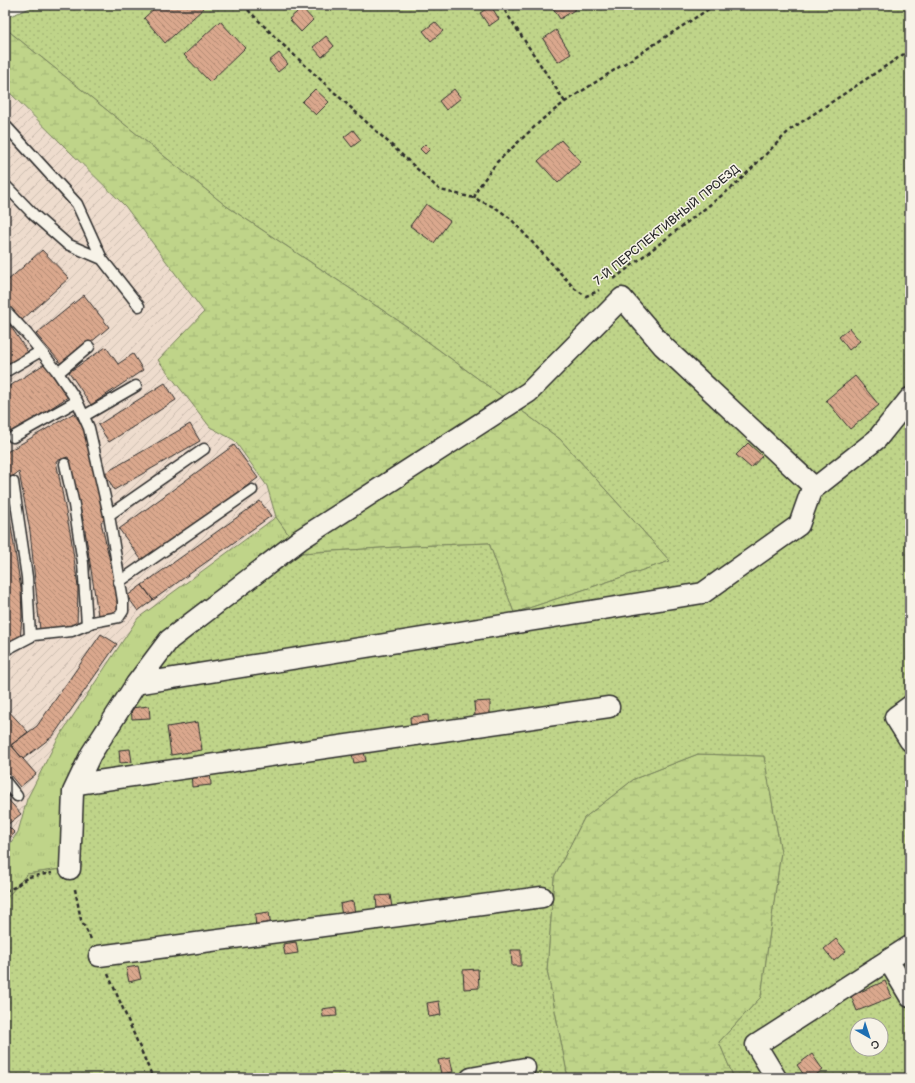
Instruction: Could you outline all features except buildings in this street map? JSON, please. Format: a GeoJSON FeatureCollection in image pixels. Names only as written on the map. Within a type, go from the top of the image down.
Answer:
{"type":"FeatureCollection","features":[{"type":"Feature","properties":{"kind":"street"},"geometry":{"type":"LineString","coordinates":[[70,869],[73,792],[91,754],[136,684],[169,640],[301,539],[529,392],[622,298],[663,346],[815,488]]}},
{"type":"Feature","properties":{"kind":"street"},"geometry":{"type":"LineString","coordinates":[[136,684],[703,593],[799,525],[811,491],[877,439],[910,398]]}},
{"type":"Feature","properties":{"kind":"street"},"geometry":{"type":"LineString","coordinates":[[910,706],[895,717],[910,741]]}},
{"type":"Feature","properties":{"kind":"street"},"geometry":{"type":"LineString","coordinates":[[77,784],[608,707]]}},
{"type":"Feature","properties":{"kind":"street"},"geometry":{"type":"LineString","coordinates":[[99,956],[542,897]]}},
{"type":"Feature","properties":{"kind":"street"},"geometry":{"type":"LineString","coordinates":[[776,1078],[756,1045],[910,946]]}},
{"type":"Feature","properties":{"kind":"street"},"geometry":{"type":"LineString","coordinates":[[888,960],[910,997]]}},
{"type":"Feature","properties":{"kind":"street"},"geometry":{"type":"LineString","coordinates":[[471,1078],[525,1068]]}},
{"type":"Feature","properties":{"kind":"lane"},"geometry":{"type":"LineString","coordinates":[[5,125],[77,204],[102,259],[139,306]]}},
{"type":"Feature","properties":{"kind":"lane"},"geometry":{"type":"LineString","coordinates":[[5,185],[34,215],[67,244],[102,259]]}},
{"type":"Feature","properties":{"kind":"lane"},"geometry":{"type":"LineString","coordinates":[[5,310],[27,334],[58,373],[77,401],[89,428],[109,515],[123,611],[119,617],[93,622],[72,631],[34,635],[5,650]]}},
{"type":"Feature","properties":{"kind":"lane"},"geometry":{"type":"LineString","coordinates":[[58,373],[89,347]]}},
{"type":"Feature","properties":{"kind":"lane"},"geometry":{"type":"LineString","coordinates":[[5,372],[41,351]]}},
{"type":"Feature","properties":{"kind":"lane"},"geometry":{"type":"LineString","coordinates":[[84,416],[136,386]]}},
{"type":"Feature","properties":{"kind":"lane"},"geometry":{"type":"LineString","coordinates":[[13,437],[77,401]]}},
{"type":"Feature","properties":{"kind":"lane"},"geometry":{"type":"LineString","coordinates":[[109,515],[204,449]]}},
{"type":"Feature","properties":{"kind":"lane"},"geometry":{"type":"LineString","coordinates":[[65,464],[74,505],[83,563],[87,625]]}},
{"type":"Feature","properties":{"kind":"lane"},"geometry":{"type":"LineString","coordinates":[[13,482],[27,577],[30,637]]}},
{"type":"Feature","properties":{"kind":"lane"},"geometry":{"type":"LineString","coordinates":[[119,582],[252,490]]}},
{"type":"Feature","properties":{"kind":"lane"},"geometry":{"type":"LineString","coordinates":[[5,781],[17,796]]}},
{"type":"Feature","properties":{"kind":"path"},"geometry":{"type":"LineString","coordinates":[[243,5],[287,48],[440,190],[474,198],[478,188],[497,162],[544,118],[714,5]]}},
{"type":"Feature","properties":{"kind":"path"},"geometry":{"type":"LineString","coordinates":[[501,5],[566,102]]}},
{"type":"Feature","properties":{"kind":"path","name":"7-Й ПЕРСПЕКТИВНЫЙ ПРОЕЗД"},"geometry":{"type":"LineString","coordinates":[[609,283],[734,186],[791,129],[910,50]]}},
{"type":"Feature","properties":{"kind":"path","name":"7-Й ПЕРСПЕКТИВНЫЙ ПРОЕЗД"},"geometry":{"type":"LineString","coordinates":[[474,198],[496,208],[510,218],[575,289],[586,296],[603,288]]}},
{"type":"Feature","properties":{"kind":"path"},"geometry":{"type":"LineString","coordinates":[[5,891],[15,887],[28,877],[70,869]]}},
{"type":"Feature","properties":{"kind":"shaded area"},"geometry":{"type":"Polygon","coordinates":[[[5,88],[125,206],[204,312],[210,427],[234,440],[267,486],[276,517],[138,619],[27,799],[18,832],[5,851],[5,88]]]}},
{"type":"Feature","properties":{"kind":"green space"},"geometry":{"type":"Polygon","coordinates":[[[38,5],[910,5],[910,1078],[734,1078],[719,1042],[761,997],[781,852],[764,756],[698,754],[634,779],[584,818],[554,877],[547,970],[568,1078],[5,1078],[5,900],[27,874],[81,866],[83,778],[165,655],[302,553],[489,543],[514,613],[670,561],[560,439],[408,327],[225,205],[5,28],[5,18],[38,5]]]}},
{"type":"Feature","properties":{"kind":"green space"},"geometry":{"type":"Polygon","coordinates":[[[5,28],[225,205],[408,327],[560,439],[670,561],[514,613],[489,543],[302,553],[276,517],[267,486],[234,440],[210,427],[158,360],[204,312],[125,206],[5,88],[5,28]]]}},
{"type":"Feature","properties":{"kind":"green space"},"geometry":{"type":"Polygon","coordinates":[[[276,517],[302,553],[165,655],[83,778],[81,866],[27,874],[5,900],[5,851],[18,832],[27,799],[57,740],[138,618],[276,517]]]}},
{"type":"Feature","properties":{"kind":"green space"},"geometry":{"type":"Polygon","coordinates":[[[698,754],[764,756],[781,852],[761,997],[719,1042],[734,1078],[568,1078],[547,970],[554,877],[584,818],[634,779],[698,754]]]}}]}
